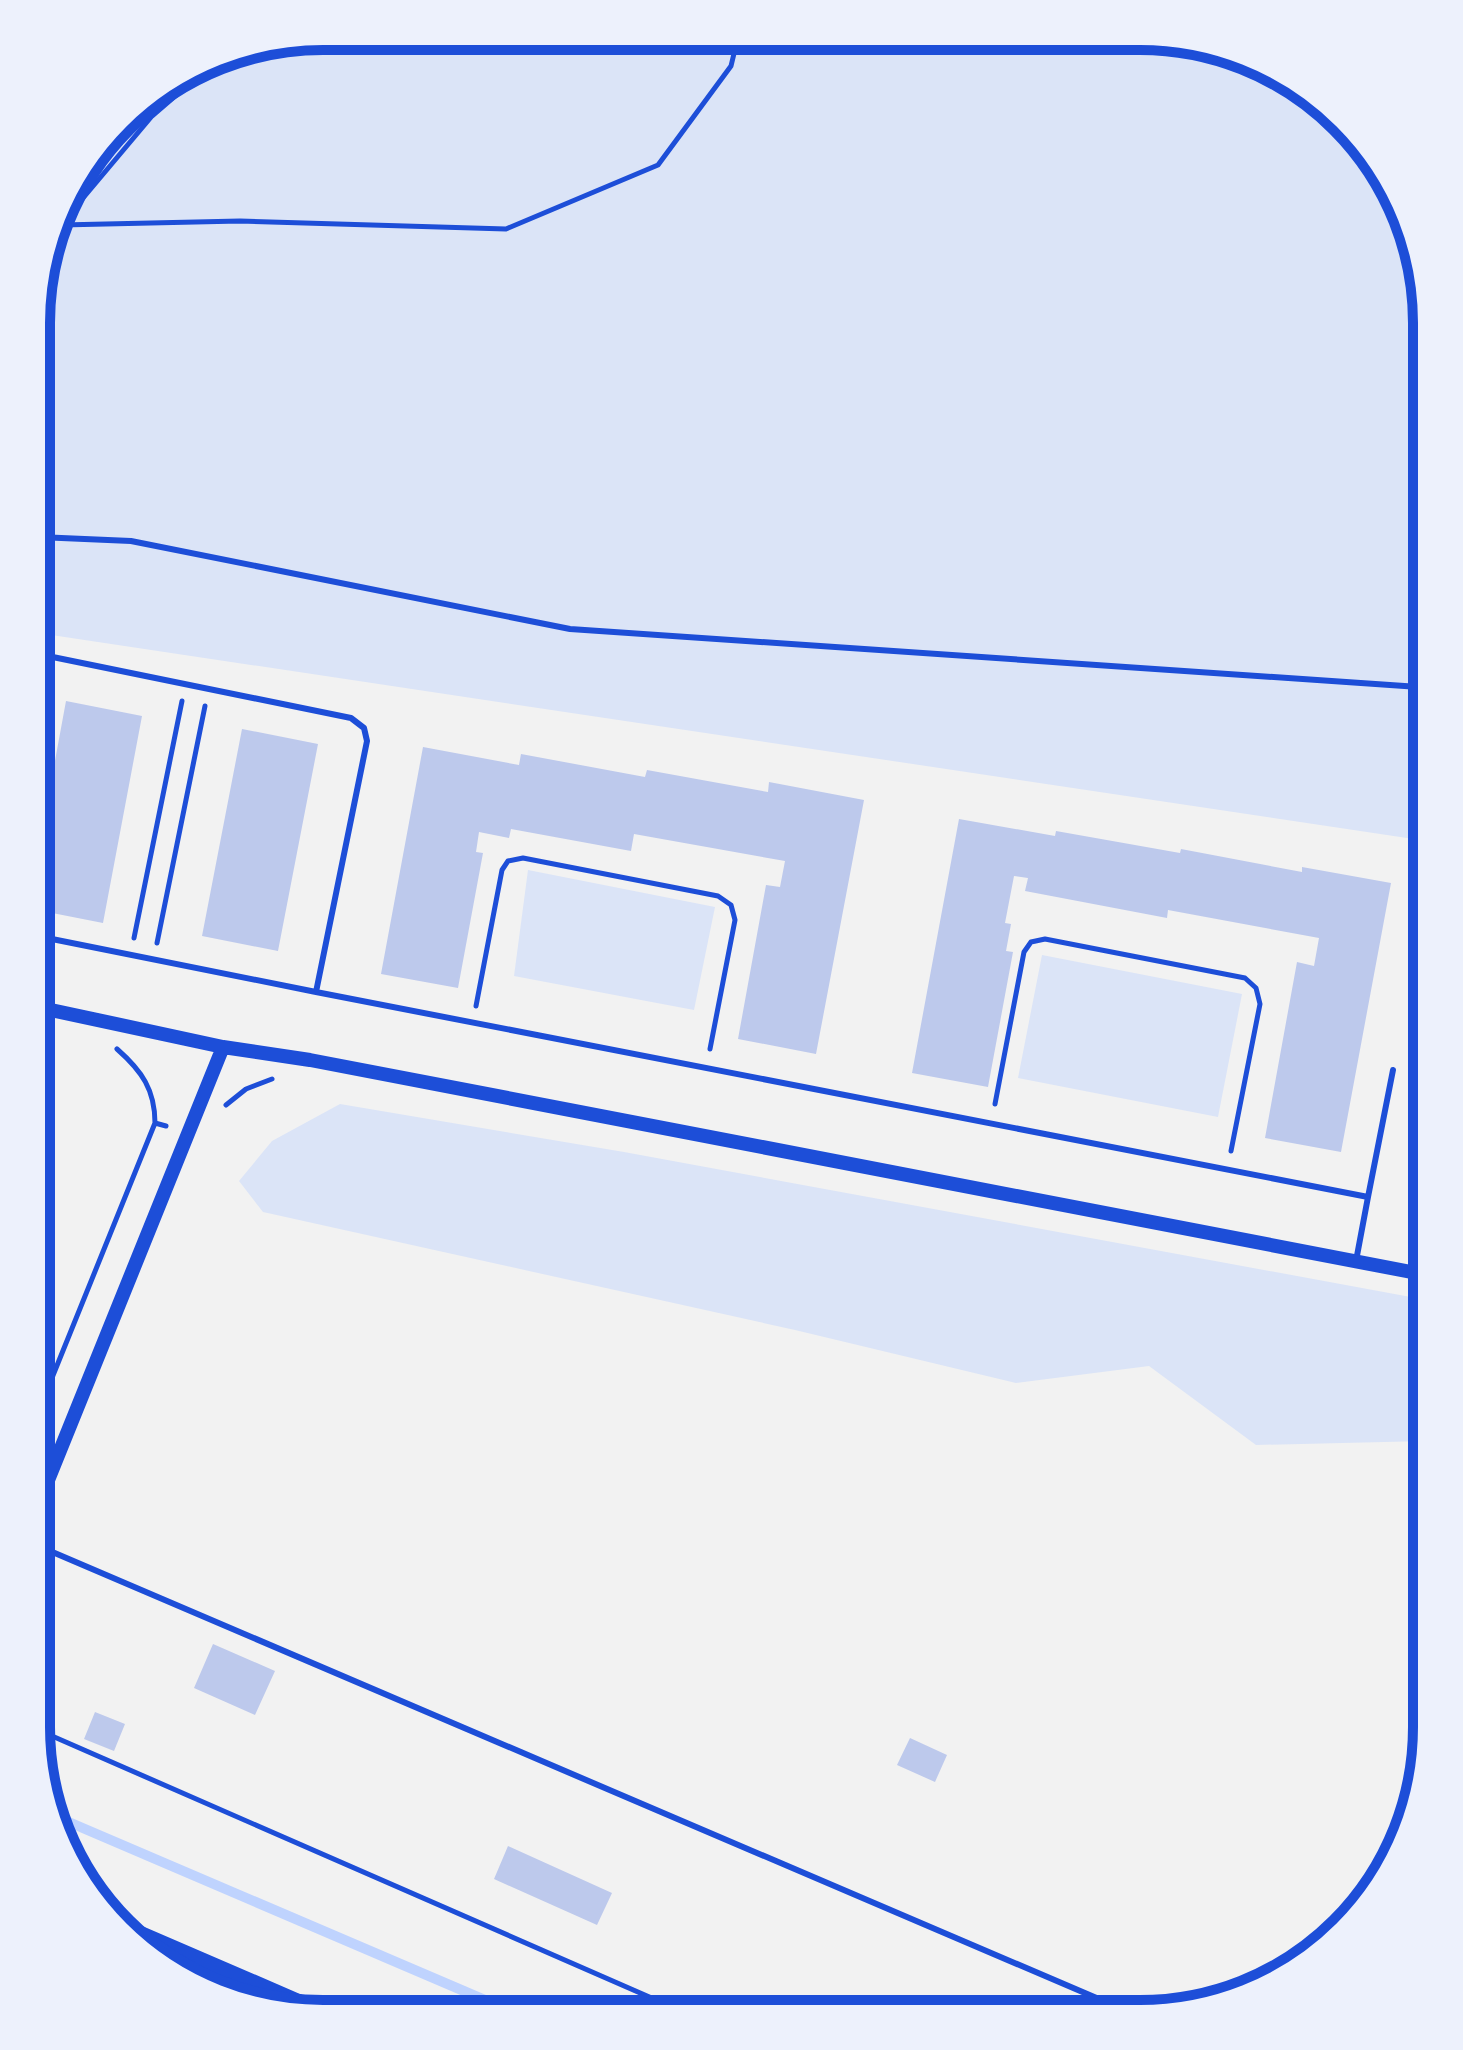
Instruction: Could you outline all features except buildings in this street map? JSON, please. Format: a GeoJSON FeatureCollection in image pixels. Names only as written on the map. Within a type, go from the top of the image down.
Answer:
{"type":"FeatureCollection","features":[{"type":"Feature","properties":{"kind":"highway"},"geometry":{"type":"LineString","coordinates":[[158,1945],[277,1996]]}},
{"type":"Feature","properties":{"kind":"street"},"geometry":{"type":"LineString","coordinates":[[50,1010],[223,1047],[310,1060],[1412,1272]]}},
{"type":"Feature","properties":{"kind":"street"},"geometry":{"type":"LineString","coordinates":[[50,1475],[223,1047]]}},
{"type":"Feature","properties":{"kind":"lane"},"geometry":{"type":"LineString","coordinates":[[50,538],[131,541],[570,629],[1413,687]]}},
{"type":"Feature","properties":{"kind":"lane"},"geometry":{"type":"LineString","coordinates":[[50,656],[351,718],[364,728],[367,741],[316,992]]}},
{"type":"Feature","properties":{"kind":"lane"},"geometry":{"type":"LineString","coordinates":[[50,939],[1368,1197]]}},
{"type":"Feature","properties":{"kind":"lane"},"geometry":{"type":"LineString","coordinates":[[1356,1261],[1393,1070]]}},
{"type":"Feature","properties":{"kind":"lane"},"geometry":{"type":"LineString","coordinates":[[50,1551],[1101,2000]]}},
{"type":"Feature","properties":{"kind":"path"},"geometry":{"type":"LineString","coordinates":[[68,226],[240,221],[506,229],[658,165],[731,66],[735,50]]}},
{"type":"Feature","properties":{"kind":"path"},"geometry":{"type":"LineString","coordinates":[[77,205],[152,116],[185,88]]}},
{"type":"Feature","properties":{"kind":"path"},"geometry":{"type":"LineString","coordinates":[[131,955],[186,684]]}},
{"type":"Feature","properties":{"kind":"path"},"geometry":{"type":"LineString","coordinates":[[153,959],[208,689]]}},
{"type":"Feature","properties":{"kind":"path"},"geometry":{"type":"LineString","coordinates":[[472,1023],[502,870],[508,861],[523,858],[718,896],[731,905],[735,920],[706,1069]]}},
{"type":"Feature","properties":{"kind":"path"},"geometry":{"type":"LineString","coordinates":[[991,1124],[1024,952],[1031,942],[1045,939],[1245,978],[1256,988],[1260,1004],[1227,1170]]}},
{"type":"Feature","properties":{"kind":"path"},"geometry":{"type":"LineString","coordinates":[[50,1383],[155,1123],[155,1101],[146,1083],[132,1063],[114,1047],[80,1031],[85,1017]]}},
{"type":"Feature","properties":{"kind":"path"},"geometry":{"type":"LineString","coordinates":[[222,1108],[246,1089],[273,1078],[306,1073],[310,1060]]}},
{"type":"Feature","properties":{"kind":"path"},"geometry":{"type":"LineString","coordinates":[[155,1123],[188,1133]]}},
{"type":"Feature","properties":{"kind":"path"},"geometry":{"type":"LineString","coordinates":[[50,1735],[656,2000]]}},
{"type":"Feature","properties":{"kind":"shaded area"},"geometry":{"type":"Polygon","coordinates":[[[913,50],[931,54],[945,50],[1140,50],[1176,52],[1211,59],[1261,78],[1292,96],[1320,118],[1367,171],[1399,235],[1408,269],[1413,323],[1413,839],[50,635],[50,323],[52,287],[59,252],[71,218],[96,171],[118,143],[171,96],[235,64],[287,52],[913,50]]]}},
{"type":"Feature","properties":{"kind":"shaded area"},"geometry":{"type":"Polygon","coordinates":[[[528,870],[715,907],[694,1010],[514,976],[528,870]]]}},
{"type":"Feature","properties":{"kind":"shaded area"},"geometry":{"type":"Polygon","coordinates":[[[1042,955],[1242,994],[1218,1117],[1018,1078],[1042,955]]]}},
{"type":"Feature","properties":{"kind":"shaded area"},"geometry":{"type":"Polygon","coordinates":[[[50,1103],[54,1127],[50,1133],[50,1103]]]}},
{"type":"Feature","properties":{"kind":"shaded area"},"geometry":{"type":"Polygon","coordinates":[[[340,1104],[624,1152],[1412,1297],[1412,1441],[1256,1445],[1149,1366],[1016,1383],[795,1330],[263,1212],[239,1181],[272,1141],[340,1104]]]}},
{"type":"Feature","properties":{"kind":"waterway"},"geometry":{"type":"LineString","coordinates":[[67,1821],[485,2000]]}}]}
